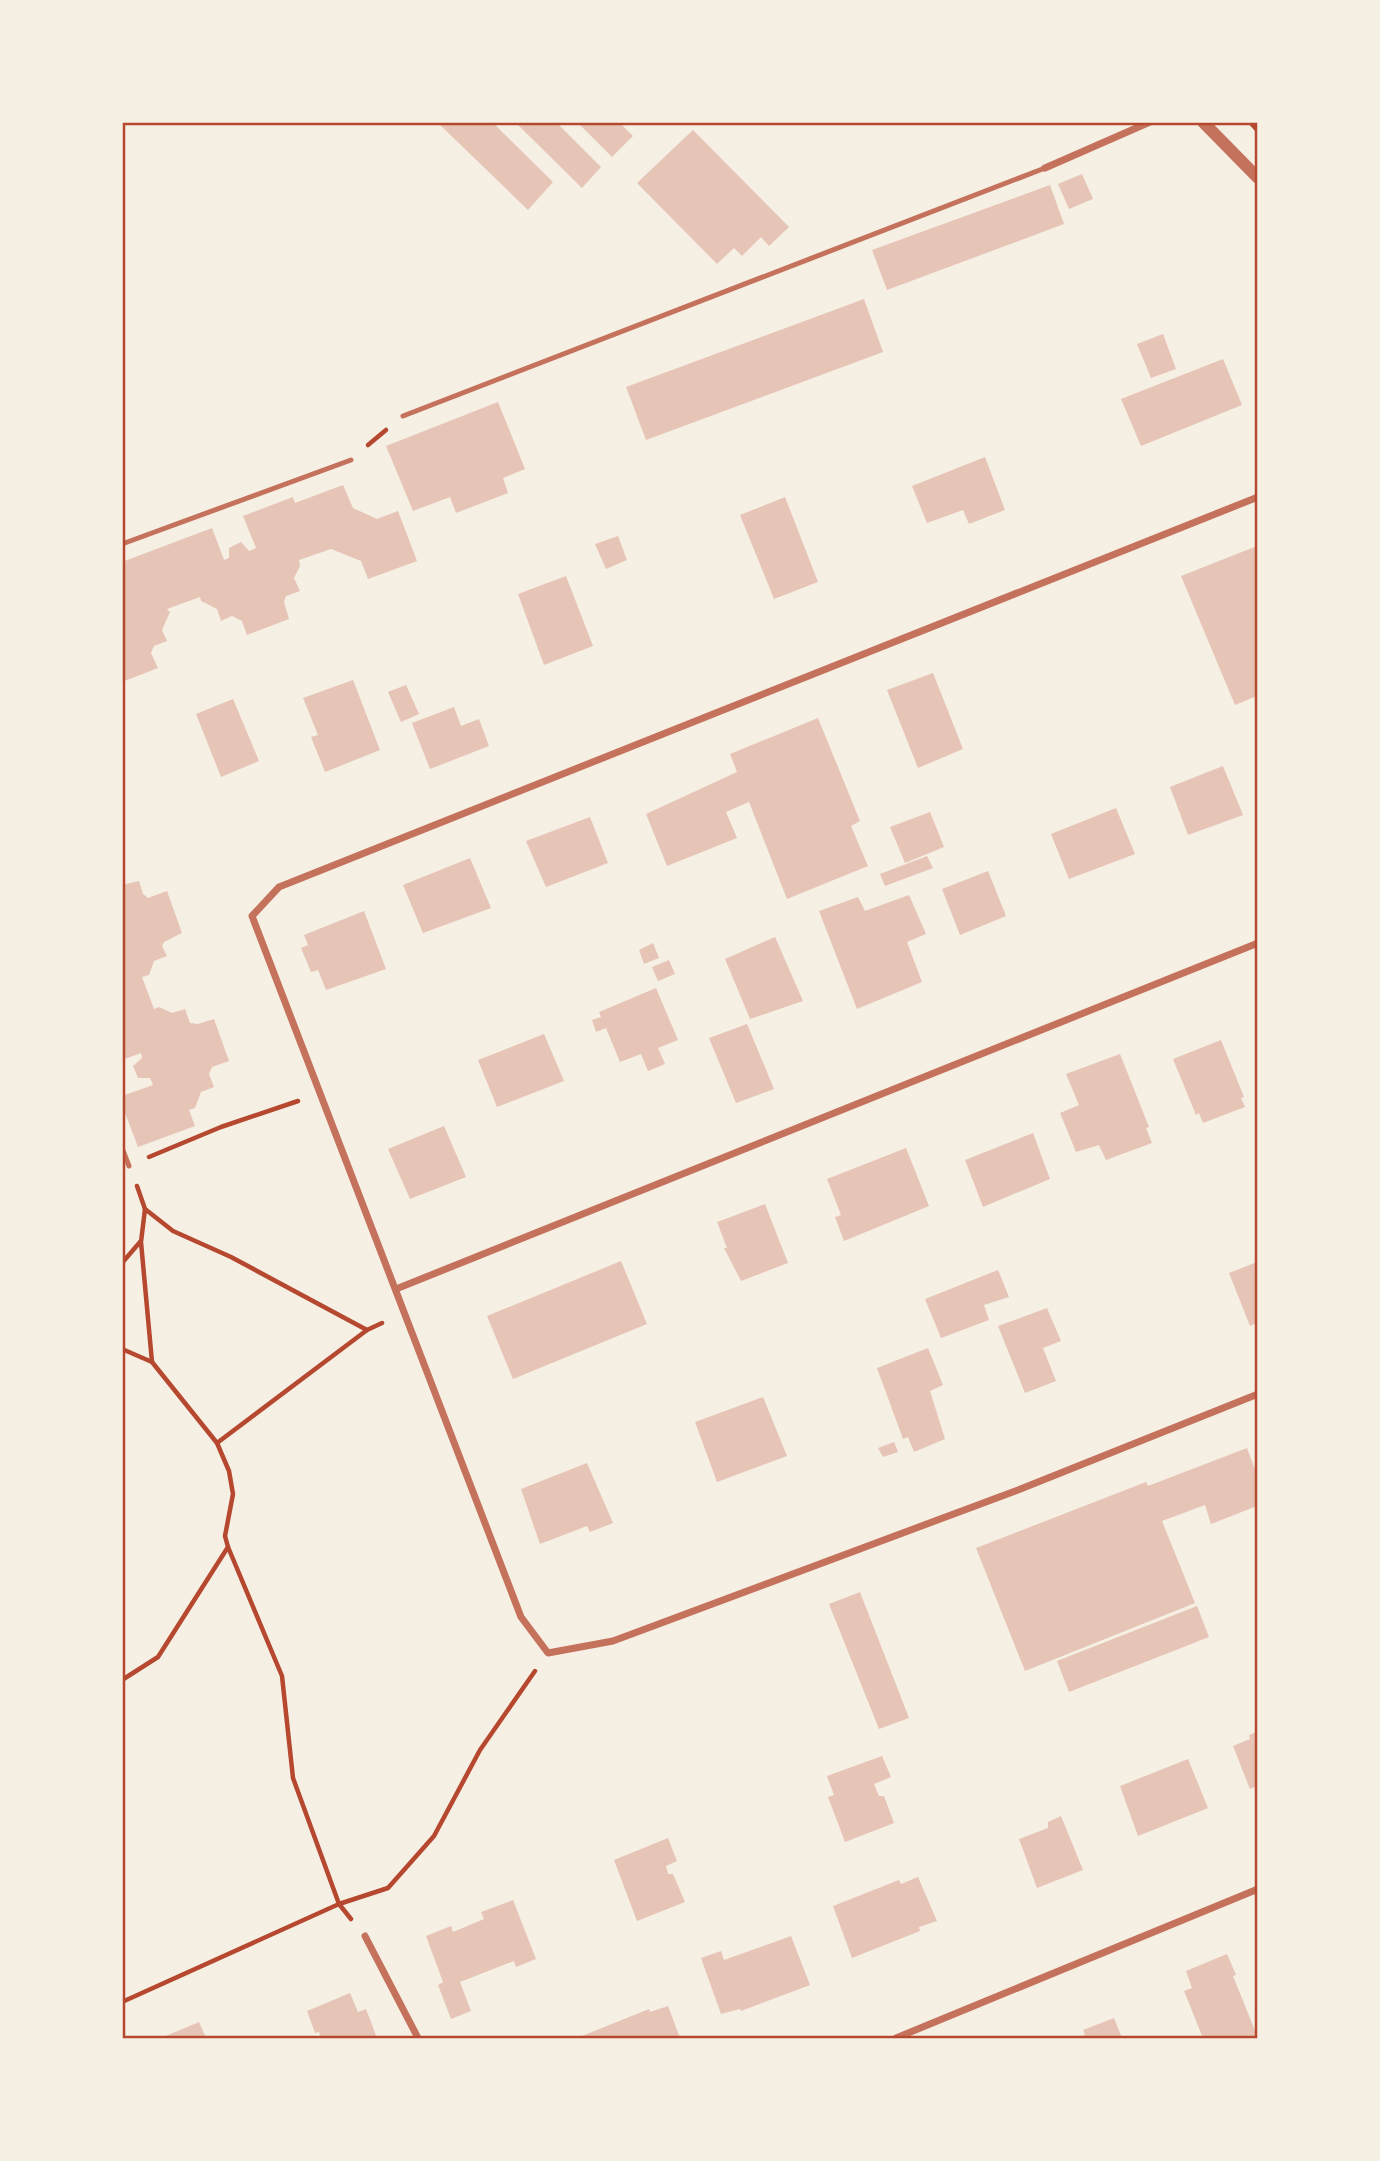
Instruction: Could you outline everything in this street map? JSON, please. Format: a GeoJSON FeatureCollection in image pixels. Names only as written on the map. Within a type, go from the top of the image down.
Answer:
{"type":"FeatureCollection","features":[{"type":"Feature","properties":{"kind":"street"},"geometry":{"type":"LineString","coordinates":[[1045,168],[1150,122]]}},
{"type":"Feature","properties":{"kind":"street"},"geometry":{"type":"LineString","coordinates":[[1203,122],[1258,178]]}},
{"type":"Feature","properties":{"kind":"street"},"geometry":{"type":"LineString","coordinates":[[1258,497],[279,887],[252,916],[322,1093],[520,1617],[548,1653],[612,1641],[1018,1490],[1258,1394]]}},
{"type":"Feature","properties":{"kind":"street"},"geometry":{"type":"LineString","coordinates":[[396,1289],[1258,943]]}},
{"type":"Feature","properties":{"kind":"street"},"geometry":{"type":"LineString","coordinates":[[896,2039],[1258,1889]]}},
{"type":"Feature","properties":{"kind":"street"},"geometry":{"type":"LineString","coordinates":[[365,1936],[418,2039]]}},
{"type":"Feature","properties":{"kind":"lane"},"geometry":{"type":"LineString","coordinates":[[402,416],[1045,168]]}},
{"type":"Feature","properties":{"kind":"lane"},"geometry":{"type":"LineString","coordinates":[[122,544],[351,460]]}},
{"type":"Feature","properties":{"kind":"lane"},"geometry":{"type":"LineString","coordinates":[[122,1148],[129,1166]]}},
{"type":"Feature","properties":{"kind":"path"},"geometry":{"type":"LineString","coordinates":[[1250,122],[1258,131]]}},
{"type":"Feature","properties":{"kind":"path"},"geometry":{"type":"LineString","coordinates":[[351,460],[402,416]]}},
{"type":"Feature","properties":{"kind":"path"},"geometry":{"type":"LineString","coordinates":[[152,1362],[141,1242],[145,1209],[129,1166],[221,1127],[322,1093]]}},
{"type":"Feature","properties":{"kind":"path"},"geometry":{"type":"LineString","coordinates":[[145,1209],[173,1231],[231,1257],[367,1330]]}},
{"type":"Feature","properties":{"kind":"path"},"geometry":{"type":"LineString","coordinates":[[122,1263],[141,1242]]}},
{"type":"Feature","properties":{"kind":"path"},"geometry":{"type":"LineString","coordinates":[[217,1443],[367,1330],[406,1315]]}},
{"type":"Feature","properties":{"kind":"path"},"geometry":{"type":"LineString","coordinates":[[122,1349],[152,1362],[217,1443],[229,1471],[233,1493],[225,1536],[282,1676],[293,1778],[340,1904]]}},
{"type":"Feature","properties":{"kind":"path"},"geometry":{"type":"LineString","coordinates":[[122,1680],[158,1657],[228,1547]]}},
{"type":"Feature","properties":{"kind":"path"},"geometry":{"type":"LineString","coordinates":[[122,2001],[340,1904],[388,1888],[434,1836],[480,1750],[548,1653]]}},
{"type":"Feature","properties":{"kind":"building"},"geometry":{"type":"Polygon","coordinates":[[[437,122],[492,122],[553,182],[528,210],[437,122]]]}},
{"type":"Feature","properties":{"kind":"building"},"geometry":{"type":"Polygon","coordinates":[[[515,122],[556,122],[601,167],[582,188],[515,122]]]}},
{"type":"Feature","properties":{"kind":"building"},"geometry":{"type":"Polygon","coordinates":[[[577,122],[619,122],[633,136],[612,157],[577,122]]]}},
{"type":"Feature","properties":{"kind":"building"},"geometry":{"type":"Polygon","coordinates":[[[693,130],[789,227],[769,246],[761,237],[742,256],[734,248],[717,264],[637,183],[693,130]]]}},
{"type":"Feature","properties":{"kind":"building"},"geometry":{"type":"Polygon","coordinates":[[[1082,174],[1093,199],[1069,209],[1058,184],[1082,174]]]}},
{"type":"Feature","properties":{"kind":"building"},"geometry":{"type":"Polygon","coordinates":[[[1050,185],[1064,224],[887,290],[872,250],[1050,185]]]}},
{"type":"Feature","properties":{"kind":"building"},"geometry":{"type":"Polygon","coordinates":[[[864,299],[883,352],[646,440],[626,387],[864,299]]]}},
{"type":"Feature","properties":{"kind":"building"},"geometry":{"type":"Polygon","coordinates":[[[1163,334],[1176,369],[1151,378],[1137,344],[1163,334]]]}},
{"type":"Feature","properties":{"kind":"building"},"geometry":{"type":"Polygon","coordinates":[[[1223,359],[1242,405],[1141,446],[1121,399],[1223,359]]]}},
{"type":"Feature","properties":{"kind":"building"},"geometry":{"type":"Polygon","coordinates":[[[498,402],[525,469],[503,478],[508,493],[456,513],[450,497],[413,511],[386,446],[498,402]]]}},
{"type":"Feature","properties":{"kind":"building"},"geometry":{"type":"Polygon","coordinates":[[[985,457],[1005,510],[969,524],[963,510],[927,523],[912,486],[985,457]]]}},
{"type":"Feature","properties":{"kind":"building"},"geometry":{"type":"Polygon","coordinates":[[[343,485],[353,508],[377,519],[398,511],[417,561],[368,579],[361,561],[331,549],[299,560],[300,566],[294,578],[300,591],[286,596],[284,602],[289,619],[247,635],[242,621],[232,616],[221,621],[217,609],[201,601],[200,597],[167,609],[170,612],[162,630],[167,641],[154,646],[151,653],[158,668],[122,682],[122,562],[212,528],[224,560],[229,558],[229,548],[241,542],[249,551],[256,548],[243,516],[293,497],[295,503],[343,485]]]}},
{"type":"Feature","properties":{"kind":"building"},"geometry":{"type":"Polygon","coordinates":[[[785,497],[818,582],[774,599],[740,515],[785,497]]]}},
{"type":"Feature","properties":{"kind":"building"},"geometry":{"type":"Polygon","coordinates":[[[618,536],[627,560],[606,569],[595,544],[618,536]]]}},
{"type":"Feature","properties":{"kind":"building"},"geometry":{"type":"Polygon","coordinates":[[[1257,546],[1257,696],[1235,705],[1181,576],[1257,546]]]}},
{"type":"Feature","properties":{"kind":"building"},"geometry":{"type":"Polygon","coordinates":[[[566,576],[593,646],[544,665],[518,594],[566,576]]]}},
{"type":"Feature","properties":{"kind":"building"},"geometry":{"type":"Polygon","coordinates":[[[933,673],[963,749],[918,768],[887,690],[933,673]]]}},
{"type":"Feature","properties":{"kind":"building"},"geometry":{"type":"Polygon","coordinates":[[[353,680],[380,750],[325,772],[311,737],[318,735],[303,698],[353,680]]]}},
{"type":"Feature","properties":{"kind":"building"},"geometry":{"type":"Polygon","coordinates":[[[406,685],[419,714],[401,722],[388,692],[406,685]]]}},
{"type":"Feature","properties":{"kind":"building"},"geometry":{"type":"Polygon","coordinates":[[[233,699],[259,761],[221,777],[196,714],[233,699]]]}},
{"type":"Feature","properties":{"kind":"building"},"geometry":{"type":"Polygon","coordinates":[[[454,707],[461,726],[479,719],[489,746],[430,769],[412,723],[454,707]]]}},
{"type":"Feature","properties":{"kind":"building"},"geometry":{"type":"Polygon","coordinates":[[[818,718],[860,821],[851,826],[868,866],[787,899],[749,802],[726,812],[737,838],[667,866],[646,814],[737,772],[730,754],[818,718]]]}},
{"type":"Feature","properties":{"kind":"building"},"geometry":{"type":"Polygon","coordinates":[[[1223,766],[1243,815],[1188,835],[1170,787],[1223,766]]]}},
{"type":"Feature","properties":{"kind":"building"},"geometry":{"type":"Polygon","coordinates":[[[1116,808],[1135,854],[1069,879],[1051,834],[1116,808]]]}},
{"type":"Feature","properties":{"kind":"building"},"geometry":{"type":"Polygon","coordinates":[[[930,812],[944,847],[905,863],[890,827],[930,812]]]}},
{"type":"Feature","properties":{"kind":"building"},"geometry":{"type":"Polygon","coordinates":[[[590,817],[608,863],[546,887],[526,841],[590,817]]]}},
{"type":"Feature","properties":{"kind":"building"},"geometry":{"type":"Polygon","coordinates":[[[927,856],[933,868],[885,886],[880,874],[927,856]]]}},
{"type":"Feature","properties":{"kind":"building"},"geometry":{"type":"Polygon","coordinates":[[[470,858],[491,908],[423,933],[403,885],[470,858]]]}},
{"type":"Feature","properties":{"kind":"building"},"geometry":{"type":"Polygon","coordinates":[[[988,871],[1006,916],[960,935],[942,889],[988,871]]]}},
{"type":"Feature","properties":{"kind":"building"},"geometry":{"type":"Polygon","coordinates":[[[139,881],[143,894],[148,898],[167,891],[182,933],[164,942],[162,946],[167,956],[154,961],[149,975],[142,977],[154,1009],[159,1007],[172,1013],[185,1009],[190,1023],[198,1024],[214,1019],[229,1061],[212,1067],[209,1074],[214,1087],[201,1092],[195,1108],[189,1110],[195,1126],[138,1147],[122,1105],[122,1096],[153,1085],[150,1078],[138,1078],[133,1066],[142,1058],[141,1053],[122,1060],[122,885],[139,881]]]}},
{"type":"Feature","properties":{"kind":"building"},"geometry":{"type":"Polygon","coordinates":[[[909,895],[926,934],[907,942],[922,982],[857,1009],[819,911],[858,897],[865,911],[909,895]]]}},
{"type":"Feature","properties":{"kind":"building"},"geometry":{"type":"Polygon","coordinates":[[[364,911],[386,969],[326,990],[318,970],[311,972],[301,948],[308,945],[304,935],[364,911]]]}},
{"type":"Feature","properties":{"kind":"building"},"geometry":{"type":"Polygon","coordinates":[[[775,937],[803,1001],[750,1019],[725,959],[775,937]]]}},
{"type":"Feature","properties":{"kind":"building"},"geometry":{"type":"Polygon","coordinates":[[[653,943],[659,958],[644,964],[639,950],[653,943]]]}},
{"type":"Feature","properties":{"kind":"building"},"geometry":{"type":"Polygon","coordinates":[[[669,960],[675,974],[658,981],[652,967],[669,960]]]}},
{"type":"Feature","properties":{"kind":"building"},"geometry":{"type":"Polygon","coordinates":[[[656,988],[678,1040],[658,1048],[665,1064],[648,1071],[641,1054],[620,1062],[606,1028],[596,1032],[592,1020],[601,1017],[599,1012],[656,988]]]}},
{"type":"Feature","properties":{"kind":"building"},"geometry":{"type":"Polygon","coordinates":[[[747,1024],[774,1089],[736,1103],[709,1038],[747,1024]]]}},
{"type":"Feature","properties":{"kind":"building"},"geometry":{"type":"Polygon","coordinates":[[[544,1034],[564,1081],[497,1107],[478,1060],[544,1034]]]}},
{"type":"Feature","properties":{"kind":"building"},"geometry":{"type":"Polygon","coordinates":[[[1221,1040],[1244,1097],[1241,1098],[1245,1107],[1203,1123],[1199,1113],[1196,1115],[1173,1059],[1221,1040]]]}},
{"type":"Feature","properties":{"kind":"building"},"geometry":{"type":"Polygon","coordinates":[[[1120,1054],[1149,1127],[1146,1128],[1152,1143],[1106,1160],[1099,1145],[1076,1152],[1060,1113],[1079,1105],[1066,1074],[1120,1054]]]}},
{"type":"Feature","properties":{"kind":"building"},"geometry":{"type":"Polygon","coordinates":[[[444,1126],[466,1177],[410,1199],[388,1149],[444,1126]]]}},
{"type":"Feature","properties":{"kind":"building"},"geometry":{"type":"Polygon","coordinates":[[[1033,1133],[1050,1179],[983,1207],[965,1160],[1033,1133]]]}},
{"type":"Feature","properties":{"kind":"building"},"geometry":{"type":"Polygon","coordinates":[[[906,1148],[929,1206],[844,1241],[835,1217],[841,1215],[827,1179],[906,1148]]]}},
{"type":"Feature","properties":{"kind":"building"},"geometry":{"type":"Polygon","coordinates":[[[765,1204],[788,1263],[741,1281],[724,1248],[727,1248],[717,1222],[765,1204]]]}},
{"type":"Feature","properties":{"kind":"building"},"geometry":{"type":"Polygon","coordinates":[[[621,1261],[647,1324],[513,1379],[487,1316],[621,1261]]]}},
{"type":"Feature","properties":{"kind":"building"},"geometry":{"type":"Polygon","coordinates":[[[1257,1262],[1257,1323],[1250,1326],[1229,1273],[1257,1262]]]}},
{"type":"Feature","properties":{"kind":"building"},"geometry":{"type":"Polygon","coordinates":[[[998,1270],[1009,1297],[984,1305],[989,1320],[941,1338],[925,1299],[998,1270]]]}},
{"type":"Feature","properties":{"kind":"building"},"geometry":{"type":"Polygon","coordinates":[[[1047,1308],[1061,1341],[1043,1348],[1056,1381],[1025,1393],[998,1326],[1047,1308]]]}},
{"type":"Feature","properties":{"kind":"building"},"geometry":{"type":"Polygon","coordinates":[[[928,1348],[943,1385],[930,1391],[945,1439],[914,1452],[908,1437],[903,1439],[877,1368],[928,1348]]]}},
{"type":"Feature","properties":{"kind":"building"},"geometry":{"type":"Polygon","coordinates":[[[763,1397],[787,1456],[717,1482],[695,1422],[763,1397]]]}},
{"type":"Feature","properties":{"kind":"building"},"geometry":{"type":"Polygon","coordinates":[[[894,1442],[898,1452],[883,1457],[878,1448],[894,1442]]]}},
{"type":"Feature","properties":{"kind":"building"},"geometry":{"type":"Polygon","coordinates":[[[1247,1448],[1257,1475],[1257,1506],[1211,1524],[1205,1505],[1162,1521],[1195,1603],[1025,1671],[976,1548],[1146,1482],[1148,1486],[1247,1448]]]}},
{"type":"Feature","properties":{"kind":"building"},"geometry":{"type":"Polygon","coordinates":[[[587,1463],[613,1523],[590,1532],[587,1526],[540,1544],[521,1489],[587,1463]]]}},
{"type":"Feature","properties":{"kind":"building"},"geometry":{"type":"Polygon","coordinates":[[[860,1592],[909,1718],[879,1729],[829,1604],[860,1592]]]}},
{"type":"Feature","properties":{"kind":"building"},"geometry":{"type":"Polygon","coordinates":[[[1197,1606],[1209,1637],[1069,1692],[1057,1661],[1197,1606]]]}},
{"type":"Feature","properties":{"kind":"building"},"geometry":{"type":"Polygon","coordinates":[[[1257,1732],[1257,1786],[1250,1789],[1233,1746],[1250,1739],[1249,1735],[1257,1732]]]}},
{"type":"Feature","properties":{"kind":"building"},"geometry":{"type":"Polygon","coordinates":[[[882,1756],[891,1777],[874,1784],[879,1796],[884,1796],[894,1823],[845,1842],[828,1797],[834,1795],[827,1776],[882,1756]]]}},
{"type":"Feature","properties":{"kind":"building"},"geometry":{"type":"Polygon","coordinates":[[[1188,1759],[1208,1808],[1138,1836],[1120,1786],[1188,1759]]]}},
{"type":"Feature","properties":{"kind":"building"},"geometry":{"type":"Polygon","coordinates":[[[1061,1816],[1083,1870],[1037,1888],[1019,1839],[1048,1828],[1048,1822],[1061,1816]]]}},
{"type":"Feature","properties":{"kind":"building"},"geometry":{"type":"Polygon","coordinates":[[[668,1838],[677,1861],[666,1866],[668,1874],[673,1874],[685,1902],[637,1921],[614,1860],[668,1838]]]}},
{"type":"Feature","properties":{"kind":"building"},"geometry":{"type":"Polygon","coordinates":[[[918,1877],[937,1921],[919,1927],[920,1931],[852,1958],[833,1906],[899,1880],[901,1884],[918,1877]]]}},
{"type":"Feature","properties":{"kind":"building"},"geometry":{"type":"Polygon","coordinates":[[[513,1900],[536,1959],[516,1967],[514,1961],[460,1982],[471,2011],[451,2019],[438,1985],[443,1982],[426,1936],[451,1926],[453,1932],[484,1919],[481,1912],[513,1900]]]}},
{"type":"Feature","properties":{"kind":"building"},"geometry":{"type":"Polygon","coordinates":[[[791,1936],[810,1985],[741,2011],[740,2009],[721,2014],[701,1958],[721,1951],[724,1960],[791,1936]]]}},
{"type":"Feature","properties":{"kind":"building"},"geometry":{"type":"Polygon","coordinates":[[[1227,1954],[1258,2038],[1203,2038],[1184,1991],[1192,1988],[1186,1971],[1227,1954]]]}},
{"type":"Feature","properties":{"kind":"building"},"geometry":{"type":"Polygon","coordinates":[[[350,1993],[358,2012],[366,2009],[377,2038],[321,2038],[319,2032],[315,2033],[307,2011],[350,1993]]]}},
{"type":"Feature","properties":{"kind":"building"},"geometry":{"type":"Polygon","coordinates":[[[668,2006],[680,2038],[582,2036],[649,2009],[650,2012],[668,2006]]]}},
{"type":"Feature","properties":{"kind":"building"},"geometry":{"type":"Polygon","coordinates":[[[1114,2018],[1122,2038],[1076,2038],[1085,2035],[1083,2030],[1114,2018]]]}},
{"type":"Feature","properties":{"kind":"building"},"geometry":{"type":"Polygon","coordinates":[[[199,2022],[206,2038],[161,2038],[199,2022]]]}}]}
